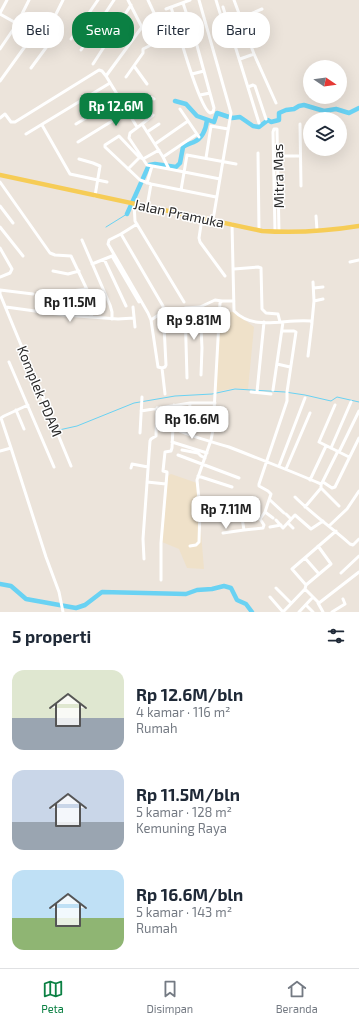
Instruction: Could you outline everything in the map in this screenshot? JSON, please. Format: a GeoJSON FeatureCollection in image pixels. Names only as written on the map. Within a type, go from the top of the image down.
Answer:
{"type":"FeatureCollection","features":[{"type":"Feature","properties":{"kind":"main road","name":"Jalan Pramuka"},"geometry":{"type":"LineString","coordinates":[[0,175],[259,230],[277,232],[359,226]]}},
{"type":"Feature","properties":{"kind":"street"},"geometry":{"type":"LineString","coordinates":[[7,0],[0,14],[12,21]]}},
{"type":"Feature","properties":{"kind":"street"},"geometry":{"type":"LineString","coordinates":[[23,12],[29,0]]}},
{"type":"Feature","properties":{"kind":"street"},"geometry":{"type":"LineString","coordinates":[[57,12],[63,0]]}},
{"type":"Feature","properties":{"kind":"street"},"geometry":{"type":"LineString","coordinates":[[71,39],[98,0]]}},
{"type":"Feature","properties":{"kind":"street"},"geometry":{"type":"LineString","coordinates":[[81,50],[114,0]]}},
{"type":"Feature","properties":{"kind":"street"},"geometry":{"type":"LineString","coordinates":[[106,76],[142,27],[128,0]]}},
{"type":"Feature","properties":{"kind":"street"},"geometry":{"type":"LineString","coordinates":[[148,0],[154,12]]}},
{"type":"Feature","properties":{"kind":"street"},"geometry":{"type":"LineString","coordinates":[[166,8],[190,0]]}},
{"type":"Feature","properties":{"kind":"street"},"geometry":{"type":"LineString","coordinates":[[199,0],[230,111],[213,220]]}},
{"type":"Feature","properties":{"kind":"street"},"geometry":{"type":"LineString","coordinates":[[216,0],[220,12]]}},
{"type":"Feature","properties":{"kind":"street"},"geometry":{"type":"LineString","coordinates":[[234,0],[238,12]]}},
{"type":"Feature","properties":{"kind":"street"},"geometry":{"type":"LineString","coordinates":[[183,2],[186,12]]}},
{"type":"Feature","properties":{"kind":"street"},"geometry":{"type":"LineString","coordinates":[[93,64],[131,5]]}},
{"type":"Feature","properties":{"kind":"street"},"geometry":{"type":"LineString","coordinates":[[171,7],[173,12]]}},
{"type":"Feature","properties":{"kind":"street"},"geometry":{"type":"LineString","coordinates":[[223,7],[225,12]]}},
{"type":"Feature","properties":{"kind":"street"},"geometry":{"type":"LineString","coordinates":[[255,12],[262,9]]}},
{"type":"Feature","properties":{"kind":"street"},"geometry":{"type":"LineString","coordinates":[[0,49],[12,31]]}},
{"type":"Feature","properties":{"kind":"street"},"geometry":{"type":"LineString","coordinates":[[0,81],[25,48]]}},
{"type":"Feature","properties":{"kind":"street"},"geometry":{"type":"LineString","coordinates":[[31,68],[44,48]]}},
{"type":"Feature","properties":{"kind":"street"},"geometry":{"type":"LineString","coordinates":[[126,77],[144,53],[143,48]]}},
{"type":"Feature","properties":{"kind":"street"},"geometry":{"type":"LineString","coordinates":[[184,48],[206,111],[210,113],[214,110],[198,48]]}},
{"type":"Feature","properties":{"kind":"street"},"geometry":{"type":"LineString","coordinates":[[236,48],[259,123]]}},
{"type":"Feature","properties":{"kind":"street"},"geometry":{"type":"LineString","coordinates":[[252,48],[276,103]]}},
{"type":"Feature","properties":{"kind":"street"},"geometry":{"type":"LineString","coordinates":[[240,59],[254,54]]}},
{"type":"Feature","properties":{"kind":"street"},"geometry":{"type":"LineString","coordinates":[[134,66],[147,84]]}},
{"type":"Feature","properties":{"kind":"street"},"geometry":{"type":"LineString","coordinates":[[0,118],[5,114],[11,122],[15,122],[98,71],[102,71],[137,127]]}},
{"type":"Feature","properties":{"kind":"street"},"geometry":{"type":"LineString","coordinates":[[192,74],[204,71]]}},
{"type":"Feature","properties":{"kind":"street"},"geometry":{"type":"LineString","coordinates":[[26,134],[110,83]]}},
{"type":"Feature","properties":{"kind":"street"},"geometry":{"type":"LineString","coordinates":[[248,87],[255,86],[266,119]]}},
{"type":"Feature","properties":{"kind":"street"},"geometry":{"type":"LineString","coordinates":[[200,95],[210,93]]}},
{"type":"Feature","properties":{"kind":"street"},"geometry":{"type":"LineString","coordinates":[[78,142],[151,97],[154,99]]}},
{"type":"Feature","properties":{"kind":"street"},"geometry":{"type":"LineString","coordinates":[[76,124],[119,98]]}},
{"type":"Feature","properties":{"kind":"street"},"geometry":{"type":"LineString","coordinates":[[163,157],[198,135],[180,108]]}},
{"type":"Feature","properties":{"kind":"street"},"geometry":{"type":"LineString","coordinates":[[142,158],[129,136],[130,133],[153,115]]}},
{"type":"Feature","properties":{"kind":"street"},"geometry":{"type":"LineString","coordinates":[[155,144],[188,121]]}},
{"type":"Feature","properties":{"kind":"street"},"geometry":{"type":"LineString","coordinates":[[142,124],[168,167]]}},
{"type":"Feature","properties":{"kind":"street"},"geometry":{"type":"LineString","coordinates":[[147,132],[159,124]]}},
{"type":"Feature","properties":{"kind":"street"},"geometry":{"type":"LineString","coordinates":[[300,124],[301,186]]}},
{"type":"Feature","properties":{"kind":"street"},"geometry":{"type":"LineString","coordinates":[[42,125],[70,174],[107,182]]}},
{"type":"Feature","properties":{"kind":"street"},"geometry":{"type":"LineString","coordinates":[[206,158],[211,126],[228,129]]}},
{"type":"Feature","properties":{"kind":"street","name":"Mitra Mas"},"geometry":{"type":"LineString","coordinates":[[276,187],[278,156],[277,131],[275,129],[273,132],[277,232]]}},
{"type":"Feature","properties":{"kind":"street"},"geometry":{"type":"LineString","coordinates":[[216,197],[140,180],[105,147],[106,144],[119,136],[150,166],[168,167],[184,172],[220,179]]}},
{"type":"Feature","properties":{"kind":"street"},"geometry":{"type":"LineString","coordinates":[[128,169],[142,158],[159,150]]}},
{"type":"Feature","properties":{"kind":"street"},"geometry":{"type":"LineString","coordinates":[[258,153],[259,230]]}},
{"type":"Feature","properties":{"kind":"street"},"geometry":{"type":"LineString","coordinates":[[181,190],[187,155],[236,164]]}},
{"type":"Feature","properties":{"kind":"street"},"geometry":{"type":"LineString","coordinates":[[274,155],[300,156]]}},
{"type":"Feature","properties":{"kind":"street"},"geometry":{"type":"LineString","coordinates":[[79,160],[99,165],[95,196]]}},
{"type":"Feature","properties":{"kind":"street"},"geometry":{"type":"LineString","coordinates":[[147,207],[150,166]]}},
{"type":"Feature","properties":{"kind":"street"},"geometry":{"type":"LineString","coordinates":[[0,182],[48,252],[55,255],[71,256],[92,303],[91,317]]}},
{"type":"Feature","properties":{"kind":"street"},"geometry":{"type":"LineString","coordinates":[[133,204],[137,224],[184,302]]}},
{"type":"Feature","properties":{"kind":"street"},"geometry":{"type":"LineString","coordinates":[[0,206],[13,223]]}},
{"type":"Feature","properties":{"kind":"street"},"geometry":{"type":"LineString","coordinates":[[316,216],[317,230]]}},
{"type":"Feature","properties":{"kind":"street"},"geometry":{"type":"LineString","coordinates":[[202,218],[199,238],[200,242],[225,276]]}},
{"type":"Feature","properties":{"kind":"street"},"geometry":{"type":"LineString","coordinates":[[137,224],[109,240],[108,244],[151,320],[158,367],[162,368],[165,394]]}},
{"type":"Feature","properties":{"kind":"street"},"geometry":{"type":"LineString","coordinates":[[232,224],[235,312],[247,321],[270,323],[312,322]]}},
{"type":"Feature","properties":{"kind":"street"},"geometry":{"type":"LineString","coordinates":[[0,228],[23,256]]}},
{"type":"Feature","properties":{"kind":"street"},"geometry":{"type":"LineString","coordinates":[[121,234],[162,303],[166,365],[162,368]]}},
{"type":"Feature","properties":{"kind":"street"},"geometry":{"type":"LineString","coordinates":[[82,240],[110,305],[112,319]]}},
{"type":"Feature","properties":{"kind":"street"},"geometry":{"type":"LineString","coordinates":[[0,248],[12,269],[10,274],[0,277]]}},
{"type":"Feature","properties":{"kind":"street"},"geometry":{"type":"LineString","coordinates":[[92,264],[113,256],[139,302]]}},
{"type":"Feature","properties":{"kind":"street"},"geometry":{"type":"LineString","coordinates":[[104,259],[126,306]]}},
{"type":"Feature","properties":{"kind":"street"},"geometry":{"type":"LineString","coordinates":[[350,262],[359,260]]}},
{"type":"Feature","properties":{"kind":"street"},"geometry":{"type":"LineString","coordinates":[[234,269],[261,268],[262,310],[266,313],[278,314],[282,322],[274,390]]}},
{"type":"Feature","properties":{"kind":"street"},"geometry":{"type":"LineString","coordinates":[[53,271],[68,274],[78,271]]}},
{"type":"Feature","properties":{"kind":"street"},"geometry":{"type":"LineString","coordinates":[[308,356],[314,301],[314,288],[312,282]]}},
{"type":"Feature","properties":{"kind":"street"},"geometry":{"type":"LineString","coordinates":[[314,288],[323,288]]}},
{"type":"Feature","properties":{"kind":"street"},"geometry":{"type":"LineString","coordinates":[[72,306],[72,291],[86,289]]}},
{"type":"Feature","properties":{"kind":"street"},"geometry":{"type":"LineString","coordinates":[[0,290],[33,294]]}},
{"type":"Feature","properties":{"kind":"street","name":"Komplek PDAM"},"geometry":{"type":"LineString","coordinates":[[0,290],[71,466]]}},
{"type":"Feature","properties":{"kind":"street"},"geometry":{"type":"LineString","coordinates":[[314,301],[323,299]]}},
{"type":"Feature","properties":{"kind":"street"},"geometry":{"type":"LineString","coordinates":[[187,378],[184,309],[186,307],[200,307],[215,300],[234,301]]}},
{"type":"Feature","properties":{"kind":"street"},"geometry":{"type":"LineString","coordinates":[[190,546],[196,545],[199,542],[200,510],[197,482],[213,430],[219,312],[222,301]]}},
{"type":"Feature","properties":{"kind":"street"},"geometry":{"type":"LineString","coordinates":[[6,307],[64,315],[112,319],[134,318]]}},
{"type":"Feature","properties":{"kind":"street"},"geometry":{"type":"LineString","coordinates":[[133,307],[135,327]]}},
{"type":"Feature","properties":{"kind":"street"},"geometry":{"type":"LineString","coordinates":[[200,307],[202,348],[201,375]]}},
{"type":"Feature","properties":{"kind":"street"},"geometry":{"type":"LineString","coordinates":[[151,320],[163,312]]}},
{"type":"Feature","properties":{"kind":"street"},"geometry":{"type":"LineString","coordinates":[[257,391],[264,322]]}},
{"type":"Feature","properties":{"kind":"street"},"geometry":{"type":"LineString","coordinates":[[260,519],[270,500],[270,492],[259,485],[286,404],[290,366],[296,332],[282,331]]}},
{"type":"Feature","properties":{"kind":"street"},"geometry":{"type":"LineString","coordinates":[[9,362],[54,466]]}},
{"type":"Feature","properties":{"kind":"street"},"geometry":{"type":"LineString","coordinates":[[277,364],[290,366]]}},
{"type":"Feature","properties":{"kind":"street"},"geometry":{"type":"LineString","coordinates":[[251,392],[257,391],[271,394]]}},
{"type":"Feature","properties":{"kind":"street"},"geometry":{"type":"LineString","coordinates":[[279,466],[305,398]]}},
{"type":"Feature","properties":{"kind":"street"},"geometry":{"type":"LineString","coordinates":[[140,433],[141,400]]}},
{"type":"Feature","properties":{"kind":"street"},"geometry":{"type":"LineString","coordinates":[[331,448],[351,402]]}},
{"type":"Feature","properties":{"kind":"street"},"geometry":{"type":"LineString","coordinates":[[141,411],[190,403],[214,403]]}},
{"type":"Feature","properties":{"kind":"street"},"geometry":{"type":"LineString","coordinates":[[189,419],[190,403]]}},
{"type":"Feature","properties":{"kind":"street"},"geometry":{"type":"LineString","coordinates":[[28,405],[1,416],[23,493],[59,592],[62,610]]}},
{"type":"Feature","properties":{"kind":"street"},"geometry":{"type":"LineString","coordinates":[[161,580],[161,543],[167,472],[163,471],[163,466],[165,452],[172,450],[174,405]]}},
{"type":"Feature","properties":{"kind":"street"},"geometry":{"type":"LineString","coordinates":[[336,405],[319,442],[350,457]]}},
{"type":"Feature","properties":{"kind":"street"},"geometry":{"type":"LineString","coordinates":[[144,559],[150,441],[156,437],[157,434],[157,408]]}},
{"type":"Feature","properties":{"kind":"street"},"geometry":{"type":"LineString","coordinates":[[16,410],[24,429]]}},
{"type":"Feature","properties":{"kind":"street"},"geometry":{"type":"LineString","coordinates":[[305,507],[321,485],[359,411]]}},
{"type":"Feature","properties":{"kind":"street"},"geometry":{"type":"LineString","coordinates":[[286,469],[310,413]]}},
{"type":"Feature","properties":{"kind":"street"},"geometry":{"type":"LineString","coordinates":[[173,428],[184,434],[227,446],[279,466],[321,485],[332,488],[334,488],[359,438]]}},
{"type":"Feature","properties":{"kind":"street"},"geometry":{"type":"LineString","coordinates":[[172,442],[207,453]]}},
{"type":"Feature","properties":{"kind":"street"},"geometry":{"type":"LineString","coordinates":[[310,480],[326,446]]}},
{"type":"Feature","properties":{"kind":"street"},"geometry":{"type":"LineString","coordinates":[[0,451],[11,448]]}},
{"type":"Feature","properties":{"kind":"street"},"geometry":{"type":"LineString","coordinates":[[182,450],[198,453],[205,458]]}},
{"type":"Feature","properties":{"kind":"street"},"geometry":{"type":"LineString","coordinates":[[178,455],[239,478]]}},
{"type":"Feature","properties":{"kind":"street"},"geometry":{"type":"LineString","coordinates":[[131,468],[132,464],[148,467]]}},
{"type":"Feature","properties":{"kind":"street"},"geometry":{"type":"LineString","coordinates":[[198,476],[232,487]]}},
{"type":"Feature","properties":{"kind":"street"},"geometry":{"type":"LineString","coordinates":[[147,482],[166,484]]}},
{"type":"Feature","properties":{"kind":"street"},"geometry":{"type":"LineString","coordinates":[[321,485],[339,506]]}},
{"type":"Feature","properties":{"kind":"street"},"geometry":{"type":"LineString","coordinates":[[329,526],[347,509],[359,491]]}},
{"type":"Feature","properties":{"kind":"street"},"geometry":{"type":"LineString","coordinates":[[352,502],[359,496]]}},
{"type":"Feature","properties":{"kind":"street"},"geometry":{"type":"LineString","coordinates":[[295,497],[323,522],[336,531],[350,545],[353,545],[359,538]]}},
{"type":"Feature","properties":{"kind":"street"},"geometry":{"type":"LineString","coordinates":[[270,500],[291,519]]}},
{"type":"Feature","properties":{"kind":"street"},"geometry":{"type":"LineString","coordinates":[[212,504],[260,519],[264,524],[263,528],[223,533]]}},
{"type":"Feature","properties":{"kind":"street"},"geometry":{"type":"LineString","coordinates":[[218,506],[223,522],[242,518]]}},
{"type":"Feature","properties":{"kind":"street"},"geometry":{"type":"LineString","coordinates":[[265,512],[283,528],[295,516],[311,529],[323,522]]}},
{"type":"Feature","properties":{"kind":"street"},"geometry":{"type":"LineString","coordinates":[[243,514],[242,518],[244,530]]}},
{"type":"Feature","properties":{"kind":"street"},"geometry":{"type":"LineString","coordinates":[[288,523],[293,528]]}},
{"type":"Feature","properties":{"kind":"street"},"geometry":{"type":"LineString","coordinates":[[270,527],[281,525]]}},
{"type":"Feature","properties":{"kind":"street"},"geometry":{"type":"LineString","coordinates":[[323,612],[318,603],[292,569],[336,531]]}},
{"type":"Feature","properties":{"kind":"street"},"geometry":{"type":"LineString","coordinates":[[270,597],[283,612],[319,574],[332,563],[318,546]]}},
{"type":"Feature","properties":{"kind":"street"},"geometry":{"type":"LineString","coordinates":[[341,573],[359,556]]}},
{"type":"Feature","properties":{"kind":"street"},"geometry":{"type":"LineString","coordinates":[[305,558],[319,574]]}},
{"type":"Feature","properties":{"kind":"street"},"geometry":{"type":"LineString","coordinates":[[318,603],[359,572]]}},
{"type":"Feature","properties":{"kind":"street"},"geometry":{"type":"LineString","coordinates":[[276,588],[291,604]]}},
{"type":"Feature","properties":{"kind":"street"},"geometry":{"type":"LineString","coordinates":[[299,612],[313,597]]}},
{"type":"Feature","properties":{"kind":"street"},"geometry":{"type":"LineString","coordinates":[[332,612],[345,604],[343,599]]}},
{"type":"Feature","properties":{"kind":"street"},"geometry":{"type":"LineString","coordinates":[[306,605],[313,612]]}},
{"type":"Feature","properties":{"kind":"shaded area"},"geometry":{"type":"Polygon","coordinates":[[[220,311],[234,312],[254,327],[248,389],[234,388],[215,392],[220,311]]]}},
{"type":"Feature","properties":{"kind":"shaded area"},"geometry":{"type":"Polygon","coordinates":[[[171,474],[197,483],[204,569],[187,568],[179,549],[162,542],[168,476],[171,474]]]}},
{"type":"Feature","properties":{"kind":"waterway"},"geometry":{"type":"LineString","coordinates":[[175,101],[186,104],[197,116],[214,122],[217,113],[232,118],[240,117],[253,126],[259,127],[268,120],[271,122],[279,120],[279,113],[304,105],[324,111],[336,109],[349,113],[359,108]]}},
{"type":"Feature","properties":{"kind":"waterway"},"geometry":{"type":"LineString","coordinates":[[127,214],[149,165],[155,164],[176,167],[180,163],[183,147],[202,136],[207,120]]}},
{"type":"Feature","properties":{"kind":"waterway"},"geometry":{"type":"LineString","coordinates":[[106,227],[127,214]]}},
{"type":"Feature","properties":{"kind":"waterway"},"geometry":{"type":"LineString","coordinates":[[59,430],[77,426],[134,403],[175,396],[212,394],[235,389],[285,392],[331,401],[337,397],[359,402]]}},
{"type":"Feature","properties":{"kind":"waterway"},"geometry":{"type":"LineString","coordinates":[[0,584],[11,586],[26,599],[76,608],[85,605],[102,592],[186,594],[197,590],[212,589],[224,586],[231,588],[237,600],[246,604],[252,612]]}}]}
